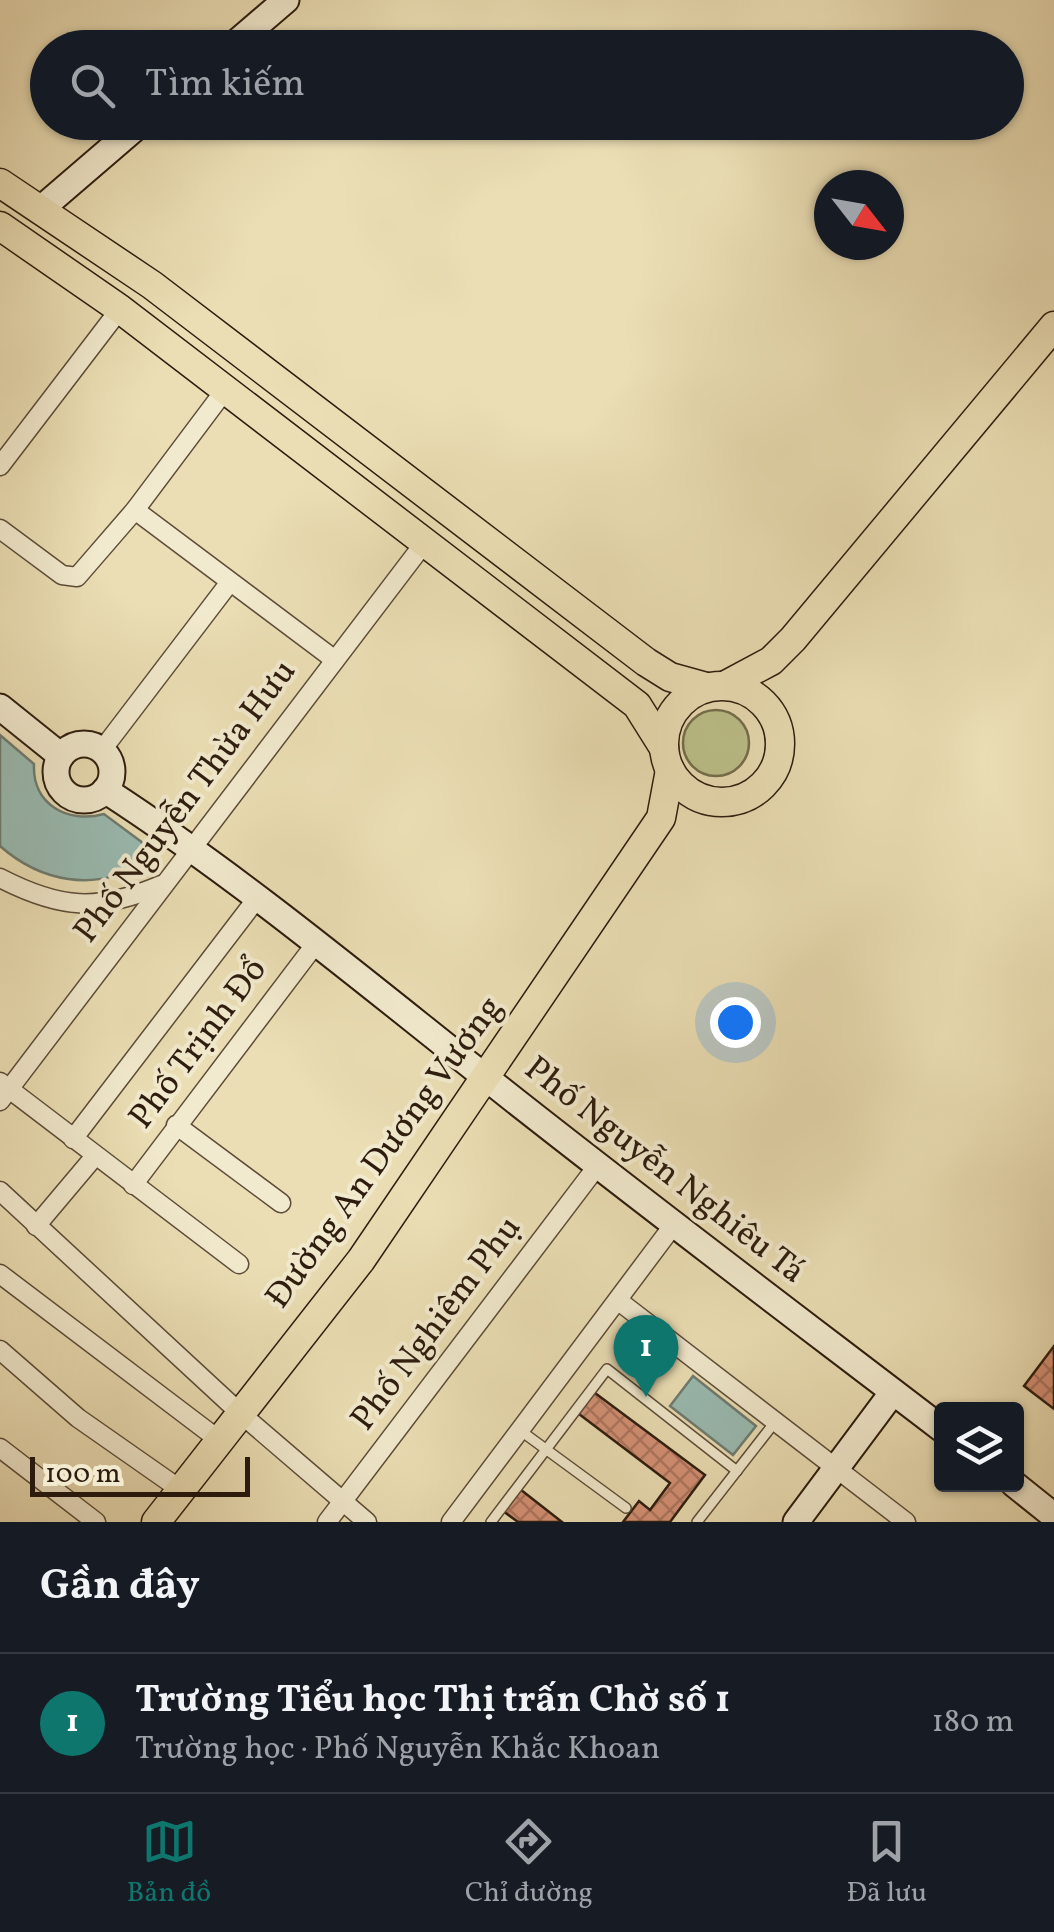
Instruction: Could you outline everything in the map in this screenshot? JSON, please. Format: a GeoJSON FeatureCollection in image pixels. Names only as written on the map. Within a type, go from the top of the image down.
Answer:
{"type":"FeatureCollection","features":[{"type":"Feature","properties":{"kind":"main road"},"geometry":{"type":"LineString","coordinates":[[0,183],[152,285],[646,662],[670,677],[746,690],[774,717]]}},
{"type":"Feature","properties":{"kind":"main road"},"geometry":{"type":"LineString","coordinates":[[4,234],[120,309],[638,705],[690,793],[718,802]]}},
{"type":"Feature","properties":{"kind":"main road"},"geometry":{"type":"LineString","coordinates":[[667,759],[671,716],[680,703],[771,661],[793,640],[1054,326]]}},
{"type":"Feature","properties":{"kind":"main road"},"geometry":{"type":"LineString","coordinates":[[662,818],[757,791],[771,776],[779,757],[780,736],[774,717],[777,690],[793,640]]}},
{"type":"Feature","properties":{"kind":"main road","name":"Đường An Dương Vương"},"geometry":{"type":"LineString","coordinates":[[156,1522],[361,1260],[662,818],[667,759]]}},
{"type":"Feature","properties":{"kind":"street"},"geometry":{"type":"LineString","coordinates":[[251,30],[286,0]]}},
{"type":"Feature","properties":{"kind":"street"},"geometry":{"type":"LineString","coordinates":[[42,208],[121,140]]}},
{"type":"Feature","properties":{"kind":"street"},"geometry":{"type":"LineString","coordinates":[[0,466],[120,309]]}},
{"type":"Feature","properties":{"kind":"street"},"geometry":{"type":"LineString","coordinates":[[0,529],[62,575],[77,577],[135,510],[225,390]]}},
{"type":"Feature","properties":{"kind":"street"},"geometry":{"type":"LineString","coordinates":[[135,510],[335,660]]}},
{"type":"Feature","properties":{"kind":"street","name":"Phố Nguyễn Thừa Hưu"},"geometry":{"type":"LineString","coordinates":[[3,1091],[425,542]]}},
{"type":"Feature","properties":{"kind":"street"},"geometry":{"type":"LineString","coordinates":[[102,750],[230,582]]}},
{"type":"Feature","properties":{"kind":"street"},"geometry":{"type":"LineString","coordinates":[[0,707],[61,756]]}},
{"type":"Feature","properties":{"kind":"street"},"geometry":{"type":"LineString","coordinates":[[80,744],[102,750],[112,769],[105,790],[91,799],[67,794],[56,772],[61,756],[80,744]]}},
{"type":"Feature","properties":{"kind":"street","name":"Phố Nguyễn Nghiêu Tá"},"geometry":{"type":"LineString","coordinates":[[105,790],[192,847],[317,942],[487,1079],[934,1423]]}},
{"type":"Feature","properties":{"kind":"street"},"geometry":{"type":"LineString","coordinates":[[0,878],[44,898],[86,905],[123,901],[164,884]]}},
{"type":"Feature","properties":{"kind":"street"},"geometry":{"type":"LineString","coordinates":[[73,1140],[258,897]]}},
{"type":"Feature","properties":{"kind":"street","name":"Phố Trịnh Đổ"},"geometry":{"type":"LineString","coordinates":[[133,1185],[317,942]]}},
{"type":"Feature","properties":{"kind":"street"},"geometry":{"type":"LineString","coordinates":[[3,1091],[239,1264]]}},
{"type":"Feature","properties":{"kind":"street"},"geometry":{"type":"LineString","coordinates":[[176,1125],[281,1203]]}},
{"type":"Feature","properties":{"kind":"street"},"geometry":{"type":"LineString","coordinates":[[36,1226],[94,1156]]}},
{"type":"Feature","properties":{"kind":"street","name":"Phố Nghiêm Phụ"},"geometry":{"type":"LineString","coordinates":[[327,1522],[598,1165]]}},
{"type":"Feature","properties":{"kind":"street"},"geometry":{"type":"LineString","coordinates":[[0,1191],[240,1413],[366,1522]]}},
{"type":"Feature","properties":{"kind":"street"},"geometry":{"type":"LineString","coordinates":[[450,1522],[620,1302],[674,1223]]}},
{"type":"Feature","properties":{"kind":"street"},"geometry":{"type":"LineString","coordinates":[[0,1274],[219,1440]]}},
{"type":"Feature","properties":{"kind":"street"},"geometry":{"type":"LineString","coordinates":[[620,1302],[906,1522]]}},
{"type":"Feature","properties":{"kind":"street"},"geometry":{"type":"LineString","coordinates":[[0,1350],[78,1418],[182,1490]]}},
{"type":"Feature","properties":{"kind":"street"},"geometry":{"type":"LineString","coordinates":[[796,1522],[894,1392]]}},
{"type":"Feature","properties":{"kind":"street"},"geometry":{"type":"LineString","coordinates":[[3,1456],[96,1522]]}},
{"type":"Feature","properties":{"kind":"street"},"geometry":{"type":"LineString","coordinates":[[1024,1492],[1054,1516]]}},
{"type":"Feature","properties":{"kind":"lane"},"geometry":{"type":"LineString","coordinates":[[490,1522],[607,1369],[737,1470]]}},
{"type":"Feature","properties":{"kind":"lane"},"geometry":{"type":"LineString","coordinates":[[697,1522],[775,1422]]}},
{"type":"Feature","properties":{"kind":"lane"},"geometry":{"type":"LineString","coordinates":[[520,1431],[626,1508]]}},
{"type":"Feature","properties":{"kind":"green space"},"geometry":{"type":"Polygon","coordinates":[[[716,710],[739,720],[749,743],[739,766],[716,776],[693,766],[683,743],[693,720],[716,710]]]}},
{"type":"Feature","properties":{"kind":"water"},"geometry":{"type":"Polygon","coordinates":[[[0,735],[34,764],[39,790],[54,808],[77,816],[104,814],[147,846],[142,864],[105,878],[68,879],[33,868],[0,846],[0,735]]]}},
{"type":"Feature","properties":{"kind":"water"},"geometry":{"type":"Polygon","coordinates":[[[693,1376],[756,1426],[733,1455],[670,1406],[693,1376]]]}},
{"type":"Feature","properties":{"kind":"building"},"geometry":{"type":"Polygon","coordinates":[[[1054,1346],[1054,1409],[1024,1386],[1054,1346]]]}},
{"type":"Feature","properties":{"kind":"building"},"geometry":{"type":"Polygon","coordinates":[[[591,1390],[705,1475],[670,1522],[623,1522],[639,1501],[650,1510],[670,1483],[575,1411],[591,1390]]]}},
{"type":"Feature","properties":{"kind":"building"},"geometry":{"type":"Polygon","coordinates":[[[516,1486],[562,1522],[518,1522],[499,1508],[516,1486]]]}},
{"type":"Feature","properties":{"kind":"place","name":"Trường Tiểu học Thị trấn Chờ số 1"},"geometry":{"type":"Point","coordinates":[646,1397]}}]}
